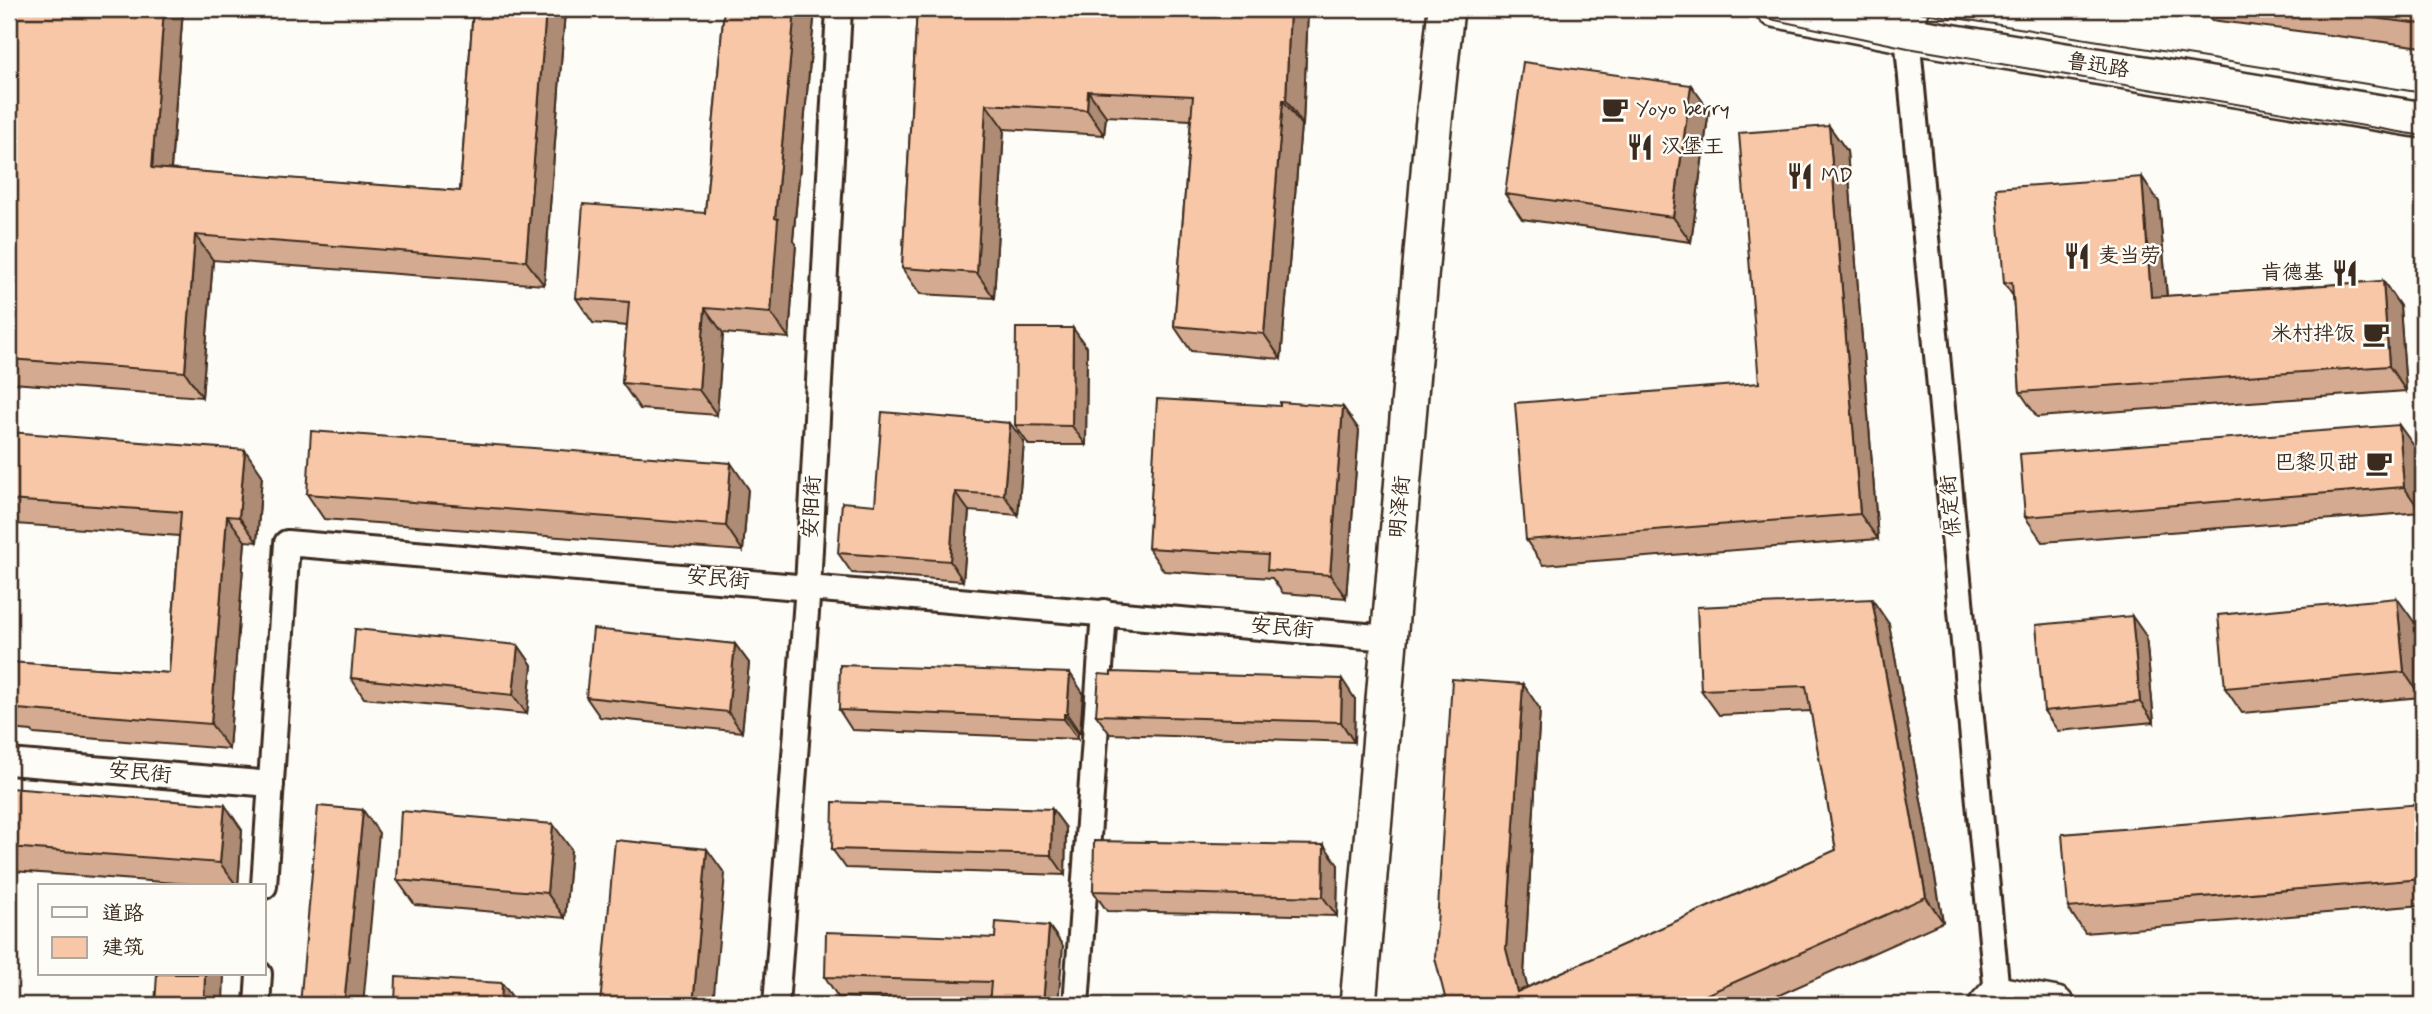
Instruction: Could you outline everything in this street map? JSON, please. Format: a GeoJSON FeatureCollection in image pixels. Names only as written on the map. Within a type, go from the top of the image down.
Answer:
{"type":"FeatureCollection","features":[{"type":"Feature","properties":{"kind":"street","name":"安阳街"},"geometry":{"type":"LineString","coordinates":[[776,1005],[808,586],[839,9]]}},
{"type":"Feature","properties":{"kind":"street","name":"明泽街"},"geometry":{"type":"LineString","coordinates":[[1358,1005],[1431,148],[1446,9]]}},
{"type":"Feature","properties":{"kind":"street","name":"鲁迅路"},"geometry":{"type":"LineString","coordinates":[[1774,9],[1911,22],[2423,120]]}},
{"type":"Feature","properties":{"kind":"street","name":"保定街"},"geometry":{"type":"LineString","coordinates":[[1911,22],[1994,1002]]}},
{"type":"Feature","properties":{"kind":"street","name":"安民街"},"geometry":{"type":"LineString","coordinates":[[264,884],[287,543],[1389,638]]}},
{"type":"Feature","properties":{"kind":"street"},"geometry":{"type":"LineString","coordinates":[[1076,1005],[1104,612]]}},
{"type":"Feature","properties":{"kind":"street","name":"安民街"},"geometry":{"type":"LineString","coordinates":[[9,762],[271,784]]}},
{"type":"Feature","properties":{"kind":"street"},"geometry":{"type":"LineString","coordinates":[[257,1005],[259,976]]}},
{"type":"Feature","properties":{"kind":"street"},"geometry":{"type":"LineString","coordinates":[[1994,1002],[2056,1005]]}},
{"type":"Feature","properties":{"kind":"building"},"geometry":{"type":"Polygon","coordinates":[[[9,9],[164,9],[152,168],[460,191],[473,9],[546,9],[526,261],[195,235],[185,372],[9,359],[9,9]]]}},
{"type":"Feature","properties":{"kind":"building"},"geometry":{"type":"Polygon","coordinates":[[[724,9],[795,9],[775,218],[778,219],[771,313],[705,308],[699,390],[622,383],[629,302],[576,298],[583,204],[705,213],[724,9]]]}},
{"type":"Feature","properties":{"kind":"building"},"geometry":{"type":"Polygon","coordinates":[[[917,9],[1290,9],[1286,100],[1283,100],[1264,334],[1174,326],[1193,96],[1088,91],[1087,110],[986,104],[977,273],[902,268],[917,9]]]}},
{"type":"Feature","properties":{"kind":"building"},"geometry":{"type":"Polygon","coordinates":[[[2300,9],[2423,9],[2423,24],[2300,9]]]}},
{"type":"Feature","properties":{"kind":"building"},"geometry":{"type":"Polygon","coordinates":[[[1523,62],[1691,85],[1673,217],[1505,194],[1523,62]]]}},
{"type":"Feature","properties":{"kind":"building"},"geometry":{"type":"Polygon","coordinates":[[[1829,126],[1860,514],[1526,540],[1515,403],[1759,383],[1739,133],[1829,126]]]}},
{"type":"Feature","properties":{"kind":"building"},"geometry":{"type":"Polygon","coordinates":[[[2142,177],[2151,297],[2383,281],[2389,366],[2020,392],[2012,282],[2004,283],[1996,188],[2142,177]]]}},
{"type":"Feature","properties":{"kind":"building"},"geometry":{"type":"Polygon","coordinates":[[[1016,328],[1073,328],[1072,426],[1015,425],[1016,328]]]}},
{"type":"Feature","properties":{"kind":"building"},"geometry":{"type":"Polygon","coordinates":[[[1157,399],[1280,406],[1280,402],[1343,407],[1330,575],[1267,570],[1268,555],[1148,548],[1157,399]]]}},
{"type":"Feature","properties":{"kind":"building"},"geometry":{"type":"Polygon","coordinates":[[[882,412],[1010,423],[1004,495],[955,492],[950,561],[838,553],[842,502],[875,505],[882,412]]]}},
{"type":"Feature","properties":{"kind":"building"},"geometry":{"type":"Polygon","coordinates":[[[2399,425],[2404,487],[2025,517],[2020,454],[2399,425]]]}},
{"type":"Feature","properties":{"kind":"building"},"geometry":{"type":"Polygon","coordinates":[[[311,431],[731,463],[726,526],[307,494],[311,431]]]}},
{"type":"Feature","properties":{"kind":"building"},"geometry":{"type":"Polygon","coordinates":[[[9,432],[245,450],[239,517],[227,516],[211,724],[17,709],[17,706],[9,705],[9,662],[169,673],[181,512],[9,500],[9,432]]]}},
{"type":"Feature","properties":{"kind":"building"},"geometry":{"type":"Polygon","coordinates":[[[2397,598],[2404,672],[2225,688],[2218,615],[2397,598]]]}},
{"type":"Feature","properties":{"kind":"building"},"geometry":{"type":"Polygon","coordinates":[[[1872,599],[1926,897],[1683,1005],[1447,1005],[1435,958],[1452,679],[1523,684],[1506,949],[1517,992],[1836,850],[1806,686],[1701,690],[1697,607],[1872,599]]]}},
{"type":"Feature","properties":{"kind":"building"},"geometry":{"type":"Polygon","coordinates":[[[2132,616],[2140,702],[2044,711],[2036,625],[2132,616]]]}},
{"type":"Feature","properties":{"kind":"building"},"geometry":{"type":"Polygon","coordinates":[[[355,629],[518,645],[513,695],[351,678],[355,629]]]}},
{"type":"Feature","properties":{"kind":"building"},"geometry":{"type":"Polygon","coordinates":[[[593,629],[735,644],[728,712],[586,697],[593,629]]]}},
{"type":"Feature","properties":{"kind":"building"},"geometry":{"type":"Polygon","coordinates":[[[840,665],[1070,673],[1067,714],[1064,714],[1064,719],[839,710],[840,665]]]}},
{"type":"Feature","properties":{"kind":"building"},"geometry":{"type":"Polygon","coordinates":[[[1111,672],[1342,679],[1341,722],[1096,715],[1099,674],[1111,675],[1111,672]]]}},
{"type":"Feature","properties":{"kind":"building"},"geometry":{"type":"Polygon","coordinates":[[[9,788],[225,805],[220,863],[9,847],[9,788]]]}},
{"type":"Feature","properties":{"kind":"building"},"geometry":{"type":"Polygon","coordinates":[[[833,802],[1052,809],[1051,855],[832,849],[833,802]]]}},
{"type":"Feature","properties":{"kind":"building"},"geometry":{"type":"Polygon","coordinates":[[[2421,804],[2423,879],[2068,908],[2062,834],[2421,804]]]}},
{"type":"Feature","properties":{"kind":"building"},"geometry":{"type":"Polygon","coordinates":[[[318,806],[363,810],[344,1005],[300,1005],[318,806]]]}},
{"type":"Feature","properties":{"kind":"building"},"geometry":{"type":"Polygon","coordinates":[[[401,811],[553,824],[547,893],[397,880],[401,811]]]}},
{"type":"Feature","properties":{"kind":"building"},"geometry":{"type":"Polygon","coordinates":[[[615,840],[707,849],[693,1005],[600,1005],[615,840]]]}},
{"type":"Feature","properties":{"kind":"building"},"geometry":{"type":"Polygon","coordinates":[[[1094,841],[1324,845],[1323,897],[1093,891],[1094,841]]]}},
{"type":"Feature","properties":{"kind":"building"},"geometry":{"type":"Polygon","coordinates":[[[996,922],[1049,926],[1043,1005],[989,1005],[991,982],[825,977],[826,932],[995,938],[996,922]]]}},
{"type":"Feature","properties":{"kind":"building"},"geometry":{"type":"Polygon","coordinates":[[[157,976],[205,976],[204,1005],[155,1005],[157,976]]]}},
{"type":"Feature","properties":{"kind":"building"},"geometry":{"type":"Polygon","coordinates":[[[396,977],[502,983],[501,1005],[395,1005],[396,977]]]}},
{"type":"Feature","properties":{"kind":"tram line"},"geometry":{"type":"LineString","coordinates":[[1723,9],[1908,48],[2423,136]]}},
{"type":"Feature","properties":{"kind":"tram line"},"geometry":{"type":"LineString","coordinates":[[1900,9],[2423,93]]}},
{"type":"Feature","properties":{"kind":"place","name":"Yoyo berry"},"geometry":{"type":"Point","coordinates":[1615,109]}},
{"type":"Feature","properties":{"kind":"place","name":"汉堡王"},"geometry":{"type":"Point","coordinates":[1640,147]}},
{"type":"Feature","properties":{"kind":"place","name":"MD"},"geometry":{"type":"Point","coordinates":[1800,176]}},
{"type":"Feature","properties":{"kind":"place","name":"麦当劳"},"geometry":{"type":"Point","coordinates":[2077,256]}},
{"type":"Feature","properties":{"kind":"place","name":"肯德基"},"geometry":{"type":"Point","coordinates":[2345,273]}},
{"type":"Feature","properties":{"kind":"place","name":"米村拌饭"},"geometry":{"type":"Point","coordinates":[2376,334]}},
{"type":"Feature","properties":{"kind":"place","name":"巴黎贝甜"},"geometry":{"type":"Point","coordinates":[2379,463]}}]}
